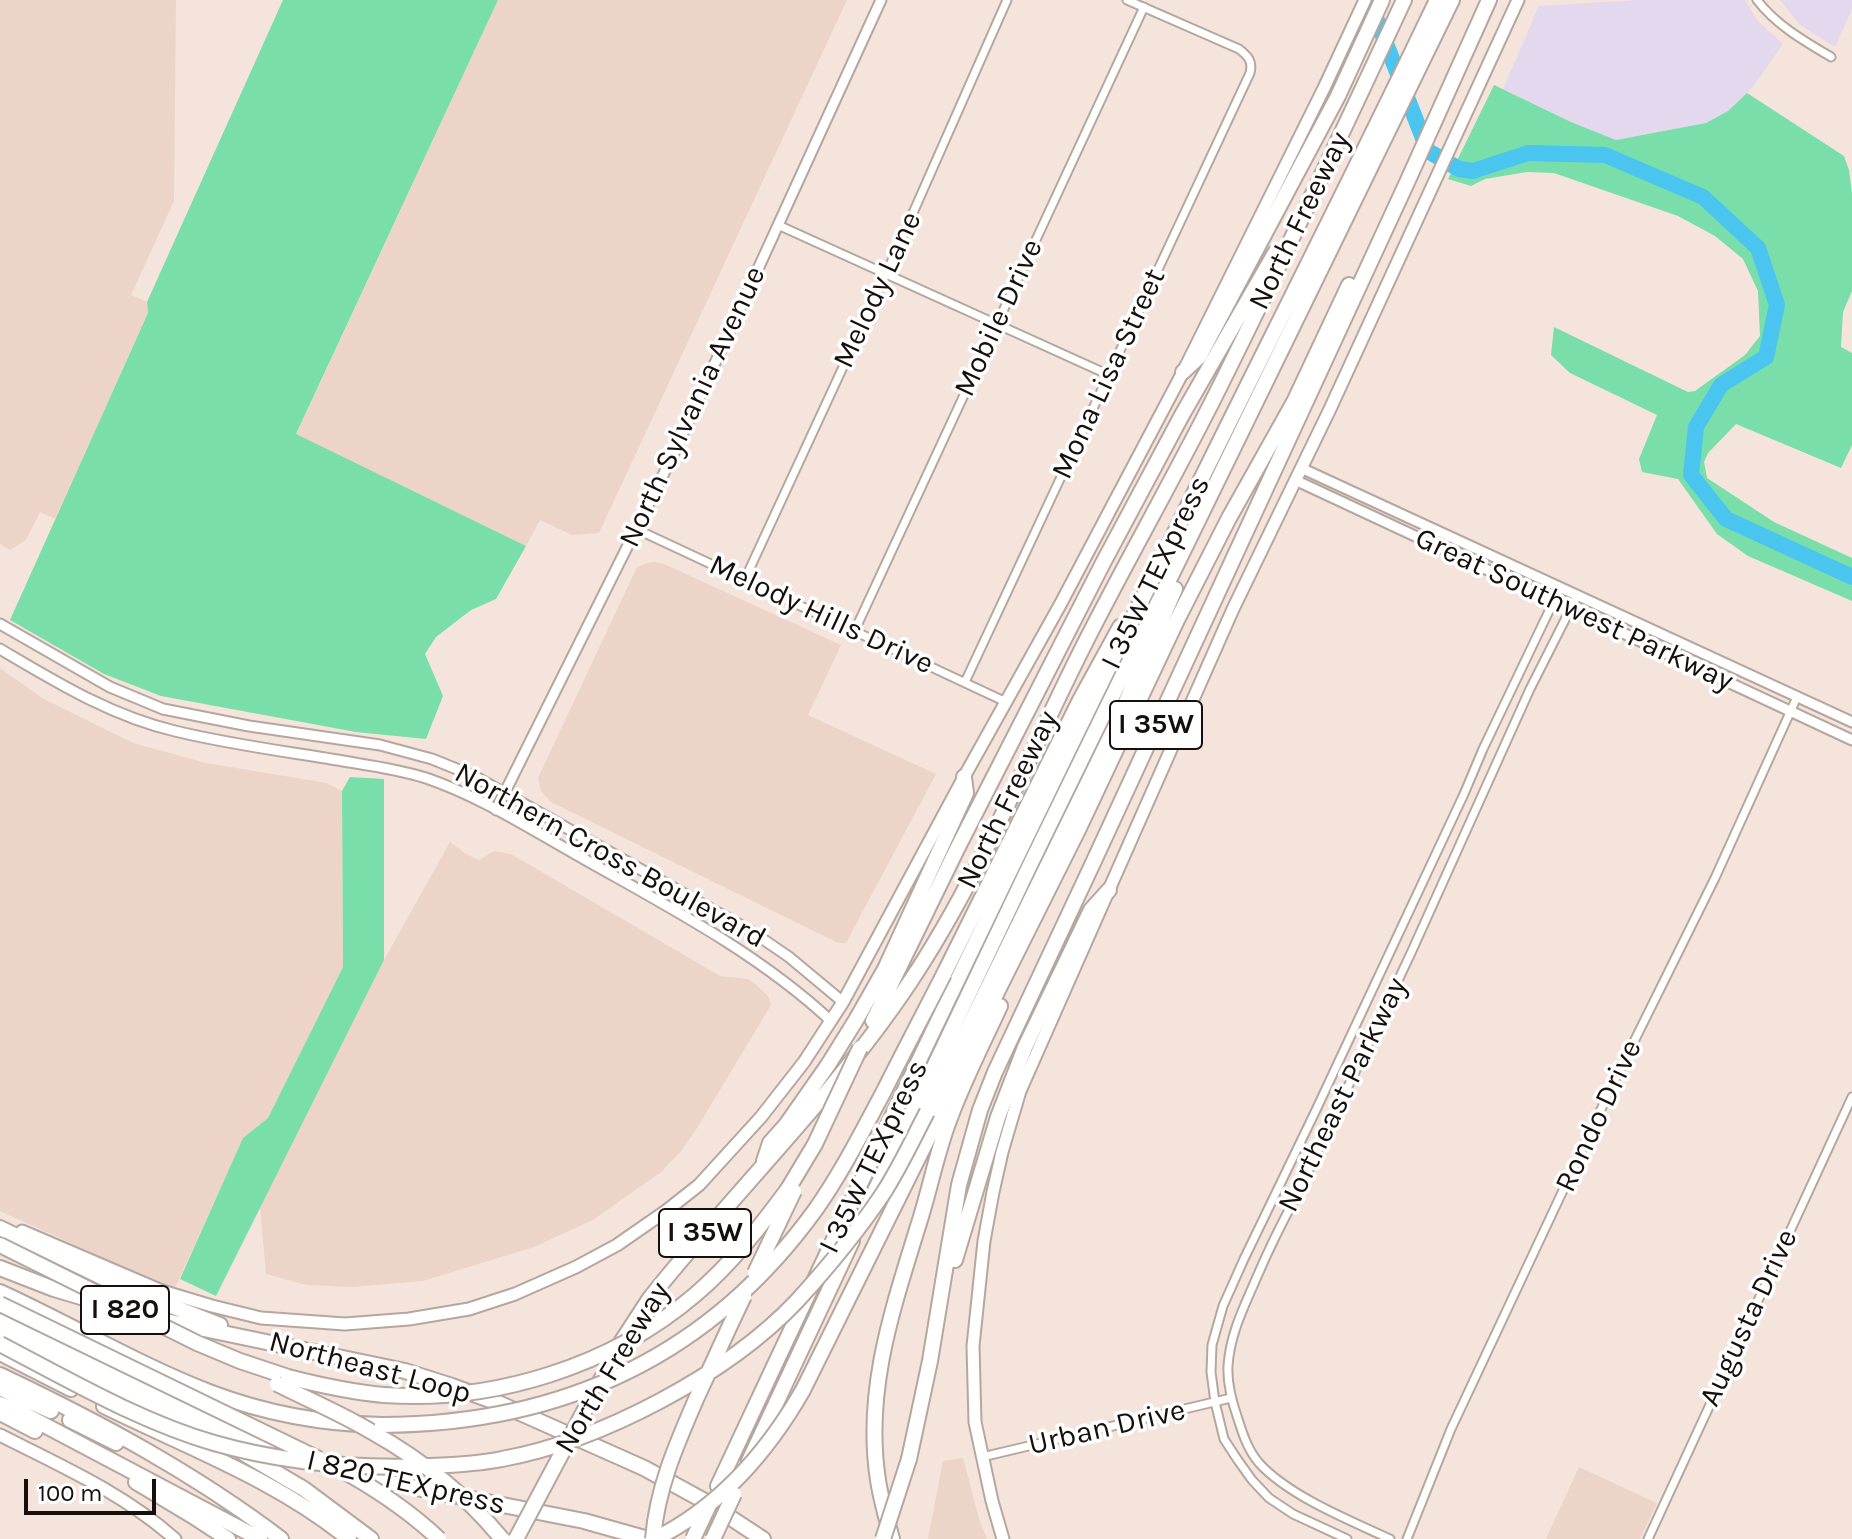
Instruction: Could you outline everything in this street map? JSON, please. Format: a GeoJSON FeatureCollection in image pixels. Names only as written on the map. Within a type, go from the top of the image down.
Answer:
{"type":"FeatureCollection","features":[{"type":"Feature","properties":{"kind":"highway"},"geometry":{"type":"LineString","coordinates":[[1183,372],[1199,357],[1338,96],[1382,0]]}},
{"type":"Feature","properties":{"kind":"highway","name":"I 35W TEXpress"},"geometry":{"type":"LineString","coordinates":[[693,1539],[1276,325],[1437,0]]}},
{"type":"Feature","properties":{"kind":"highway","name":"I 35W TEXpress"},"geometry":{"type":"LineString","coordinates":[[713,1539],[982,964],[1452,0]]}},
{"type":"Feature","properties":{"kind":"highway","name":"I 35W"},"geometry":{"type":"LineString","coordinates":[[883,1539],[909,1459],[930,1361],[959,1185],[980,1110],[1489,0]]}},
{"type":"Feature","properties":{"kind":"highway","name":"North Freeway"},"geometry":{"type":"LineString","coordinates":[[516,1539],[622,1341],[650,1298],[862,1050],[928,953],[969,882],[1085,643],[1210,407],[1403,2]]}},
{"type":"Feature","properties":{"kind":"highway"},"geometry":{"type":"LineString","coordinates":[[652,1539],[695,1514],[732,1484],[786,1420],[803,1390],[932,1131],[969,1048],[1177,620],[1229,518],[1294,402],[1393,194],[1408,182]]}},
{"type":"Feature","properties":{"kind":"highway"},"geometry":{"type":"LineString","coordinates":[[652,1539],[659,1496],[675,1447],[815,1144],[957,849],[1182,415],[1287,232],[1302,218]]}},
{"type":"Feature","properties":{"kind":"highway"},"geometry":{"type":"LineString","coordinates":[[0,1344],[126,1408],[213,1443],[292,1460],[361,1467],[463,1464],[523,1455],[597,1430],[668,1397],[701,1378],[763,1332],[795,1303],[885,1191],[927,1112],[1115,727],[1172,596],[1251,429],[1251,415]]}},
{"type":"Feature","properties":{"kind":"highway"},"geometry":{"type":"LineString","coordinates":[[0,1292],[193,1385],[256,1407],[311,1419],[361,1424],[447,1423],[512,1411],[580,1391],[646,1362],[735,1300],[783,1250],[837,1176],[944,974],[1080,700],[1138,595],[1156,574]]}},
{"type":"Feature","properties":{"kind":"highway"},"geometry":{"type":"LineString","coordinates":[[761,1169],[770,1143],[828,1065],[885,969],[966,793],[964,777]]}},
{"type":"Feature","properties":{"kind":"highway"},"geometry":{"type":"LineString","coordinates":[[944,1277],[955,1259],[998,1117],[1025,1047],[1091,910],[1109,890]]}},
{"type":"Feature","properties":{"kind":"highway"},"geometry":{"type":"LineString","coordinates":[[892,1539],[878,1481],[874,1447],[878,1378],[885,1338],[949,1119],[1033,934],[1037,912]]}},
{"type":"Feature","properties":{"kind":"highway"},"geometry":{"type":"LineString","coordinates":[[197,1343],[288,1377],[384,1395],[478,1391],[551,1373],[622,1345],[696,1294],[745,1246],[788,1189],[815,1144]]}},
{"type":"Feature","properties":{"kind":"highway"},"geometry":{"type":"LineString","coordinates":[[0,1228],[120,1286],[254,1338]]}},
{"type":"Feature","properties":{"kind":"highway"},"geometry":{"type":"LineString","coordinates":[[0,1245],[370,1430],[456,1492],[502,1539]]}},
{"type":"Feature","properties":{"kind":"highway","name":"Northeast Loop"},"geometry":{"type":"LineString","coordinates":[[0,1268],[54,1289],[120,1309],[405,1371],[498,1403],[644,1468],[720,1510],[763,1539]]}},
{"type":"Feature","properties":{"kind":"highway"},"geometry":{"type":"LineString","coordinates":[[0,1304],[360,1480],[391,1499],[439,1539]]}},
{"type":"Feature","properties":{"kind":"highway","name":"I 820 TEXpress"},"geometry":{"type":"LineString","coordinates":[[0,1318],[226,1431],[339,1473],[584,1521],[652,1539]]}},
{"type":"Feature","properties":{"kind":"highway","name":"I 820 TEXpress"},"geometry":{"type":"LineString","coordinates":[[0,1331],[170,1413],[263,1464],[304,1489],[371,1539]]}},
{"type":"Feature","properties":{"kind":"highway"},"geometry":{"type":"LineString","coordinates":[[0,1353],[272,1487],[312,1511],[349,1539]]}},
{"type":"Feature","properties":{"kind":"highway"},"geometry":{"type":"LineString","coordinates":[[0,1375],[102,1425],[154,1455],[207,1486],[281,1539]]}},
{"type":"Feature","properties":{"kind":"highway"},"geometry":{"type":"LineString","coordinates":[[0,1388],[139,1454],[154,1455]]}},
{"type":"Feature","properties":{"kind":"highway"},"geometry":{"type":"LineString","coordinates":[[0,1404],[114,1460],[260,1539]]}},
{"type":"Feature","properties":{"kind":"highway"},"geometry":{"type":"LineString","coordinates":[[0,1413],[110,1467],[228,1539]]}},
{"type":"Feature","properties":{"kind":"main road","name":"North Freeway"},"geometry":{"type":"LineString","coordinates":[[0,1222],[162,1291],[261,1318],[345,1324],[409,1319],[469,1309],[515,1294],[617,1245],[699,1185],[761,1117],[804,1062],[843,1002],[1068,591],[1183,372],[1365,0]]}},
{"type":"Feature","properties":{"kind":"main road"},"geometry":{"type":"LineString","coordinates":[[1003,1539],[975,1422],[973,1346],[984,1241],[997,1171],[1020,1091],[1233,609],[1336,397],[1518,0]]}},
{"type":"Feature","properties":{"kind":"main road"},"geometry":{"type":"LineString","coordinates":[[0,1435],[109,1491],[142,1512],[175,1539]]}},
{"type":"Feature","properties":{"kind":"street","name":"North Sylvania Avenue"},"geometry":{"type":"LineString","coordinates":[[496,810],[636,529],[881,0]]}},
{"type":"Feature","properties":{"kind":"street","name":"Melody Lane"},"geometry":{"type":"LineString","coordinates":[[745,579],[886,274],[1007,0]]}},
{"type":"Feature","properties":{"kind":"street"},"geometry":{"type":"LineString","coordinates":[[1127,0],[1144,7]]}},
{"type":"Feature","properties":{"kind":"street"},"geometry":{"type":"LineString","coordinates":[[1757,0],[1782,25],[1831,57]]}},
{"type":"Feature","properties":{"kind":"street","name":"Mona Lisa Street"},"geometry":{"type":"LineString","coordinates":[[965,682],[1252,65],[1239,49],[1144,7]]}},
{"type":"Feature","properties":{"kind":"street","name":"Mobile Drive"},"geometry":{"type":"LineString","coordinates":[[855,630],[1144,7]]}},
{"type":"Feature","properties":{"kind":"street"},"geometry":{"type":"LineString","coordinates":[[778,225],[1109,375]]}},
{"type":"Feature","properties":{"kind":"street","name":"Great Southwest Parkway"},"geometry":{"type":"LineString","coordinates":[[1301,468],[1852,722]]}},
{"type":"Feature","properties":{"kind":"street","name":"Great Southwest Parkway"},"geometry":{"type":"LineString","coordinates":[[1295,480],[1852,740]]}},
{"type":"Feature","properties":{"kind":"street","name":"Melody Hills Drive"},"geometry":{"type":"LineString","coordinates":[[636,529],[1006,702]]}},
{"type":"Feature","properties":{"kind":"street","name":"Northeast Parkway"},"geometry":{"type":"LineString","coordinates":[[1347,1539],[1293,1514],[1269,1498],[1252,1480],[1224,1439],[1211,1372],[1215,1331],[1239,1269],[1560,588]]}},
{"type":"Feature","properties":{"kind":"street","name":"Northeast Parkway"},"geometry":{"type":"LineString","coordinates":[[1390,1539],[1306,1498],[1272,1475],[1258,1461],[1244,1441],[1231,1398],[1228,1367],[1232,1340],[1279,1226],[1296,1197],[1530,689],[1577,596]]}},
{"type":"Feature","properties":{"kind":"street","name":"Northern Cross Boulevard"},"geometry":{"type":"LineString","coordinates":[[0,624],[110,687],[163,709],[249,726],[380,745],[432,759],[474,776],[754,933],[789,957],[843,1002]]}},
{"type":"Feature","properties":{"kind":"street","name":"Northern Cross Boulevard"},"geometry":{"type":"LineString","coordinates":[[0,649],[71,691],[121,714],[173,731],[380,767],[425,778],[468,795],[651,897],[752,958],[786,982],[831,1021]]}},
{"type":"Feature","properties":{"kind":"street"},"geometry":{"type":"LineString","coordinates":[[104,706],[110,687]]}},
{"type":"Feature","properties":{"kind":"street","name":"Rondo Drive"},"geometry":{"type":"LineString","coordinates":[[1407,1539],[1451,1429],[1612,1086],[1715,878],[1797,697]]}},
{"type":"Feature","properties":{"kind":"street"},"geometry":{"type":"LineString","coordinates":[[1483,749],[1500,756]]}},
{"type":"Feature","properties":{"kind":"street"},"geometry":{"type":"LineString","coordinates":[[651,897],[662,881]]}},
{"type":"Feature","properties":{"kind":"street"},"geometry":{"type":"LineString","coordinates":[[1353,1032],[1369,1040]]}},
{"type":"Feature","properties":{"kind":"street","name":"Augusta Drive"},"geometry":{"type":"LineString","coordinates":[[1648,1539],[1852,1097]]}},
{"type":"Feature","properties":{"kind":"street"},"geometry":{"type":"LineString","coordinates":[[1278,1190],[1296,1197]]}},
{"type":"Feature","properties":{"kind":"street","name":"Urban Drive"},"geometry":{"type":"LineString","coordinates":[[982,1457],[1231,1398]]}},
{"type":"Feature","properties":{"kind":"shaded area"},"geometry":{"type":"Polygon","coordinates":[[[0,0],[176,0],[174,201],[131,295],[147,302],[148,313],[55,519],[40,512],[26,540],[10,550],[0,544],[0,0]]]}},
{"type":"Feature","properties":{"kind":"shaded area"},"geometry":{"type":"Polygon","coordinates":[[[498,0],[847,0],[599,533],[572,535],[540,520],[526,546],[296,435],[498,0]]]}},
{"type":"Feature","properties":{"kind":"shaded area"},"geometry":{"type":"Polygon","coordinates":[[[1638,0],[1745,0],[1757,20],[1783,44],[1752,88],[1728,111],[1706,123],[1616,140],[1503,89],[1539,6],[1638,0]]]}},
{"type":"Feature","properties":{"kind":"shaded area"},"geometry":{"type":"Polygon","coordinates":[[[1780,0],[1852,0],[1852,9],[1835,47],[1800,25],[1780,0]]]}},
{"type":"Feature","properties":{"kind":"shaded area"},"geometry":{"type":"Polygon","coordinates":[[[655,562],[841,645],[808,715],[936,774],[846,943],[838,943],[551,802],[541,791],[538,778],[637,567],[655,562]]]}},
{"type":"Feature","properties":{"kind":"shaded area"},"geometry":{"type":"Polygon","coordinates":[[[0,668],[42,698],[133,743],[206,763],[327,783],[342,791],[343,967],[268,1118],[243,1139],[174,1290],[0,1211],[0,668]]]}},
{"type":"Feature","properties":{"kind":"shaded area"},"geometry":{"type":"Polygon","coordinates":[[[450,842],[479,860],[494,851],[511,854],[720,976],[748,979],[768,996],[771,1005],[682,1150],[661,1172],[593,1220],[534,1247],[423,1281],[353,1287],[306,1285],[266,1274],[260,1207],[384,960],[450,842]]]}},
{"type":"Feature","properties":{"kind":"shaded area"},"geometry":{"type":"Polygon","coordinates":[[[963,1458],[987,1539],[928,1539],[943,1461],[963,1458]]]}},
{"type":"Feature","properties":{"kind":"shaded area"},"geometry":{"type":"Polygon","coordinates":[[[1579,1467],[1657,1503],[1640,1539],[1546,1539],[1579,1467]]]}},
{"type":"Feature","properties":{"kind":"green space"},"geometry":{"type":"Polygon","coordinates":[[[283,0],[498,0],[296,434],[526,546],[496,599],[471,610],[436,637],[425,654],[443,696],[426,739],[356,732],[161,696],[104,674],[10,620],[148,313],[147,302],[283,0]]]}},
{"type":"Feature","properties":{"kind":"green space"},"geometry":{"type":"Polygon","coordinates":[[[1494,85],[1616,140],[1706,123],[1728,111],[1747,93],[1844,156],[1852,194],[1852,291],[1843,312],[1841,347],[1852,353],[1852,445],[1841,468],[1736,424],[1708,453],[1704,462],[1707,478],[1774,522],[1852,558],[1852,601],[1748,556],[1717,534],[1678,479],[1642,472],[1639,459],[1657,415],[1570,373],[1551,355],[1554,327],[1688,392],[1695,391],[1745,355],[1760,336],[1758,291],[1743,259],[1715,236],[1678,216],[1554,173],[1527,172],[1485,179],[1471,186],[1448,179],[1494,85]]]}},
{"type":"Feature","properties":{"kind":"green space"},"geometry":{"type":"Polygon","coordinates":[[[350,777],[384,779],[384,960],[216,1296],[180,1279],[243,1138],[268,1118],[343,967],[342,791],[350,777]]]}},
{"type":"Feature","properties":{"kind":"waterway"},"geometry":{"type":"LineString","coordinates":[[1369,0],[1428,151],[1459,169],[1473,171],[1528,153],[1605,155],[1703,197],[1758,248],[1777,305],[1766,357],[1721,385],[1696,427],[1691,475],[1726,519],[1852,577]]}}]}
